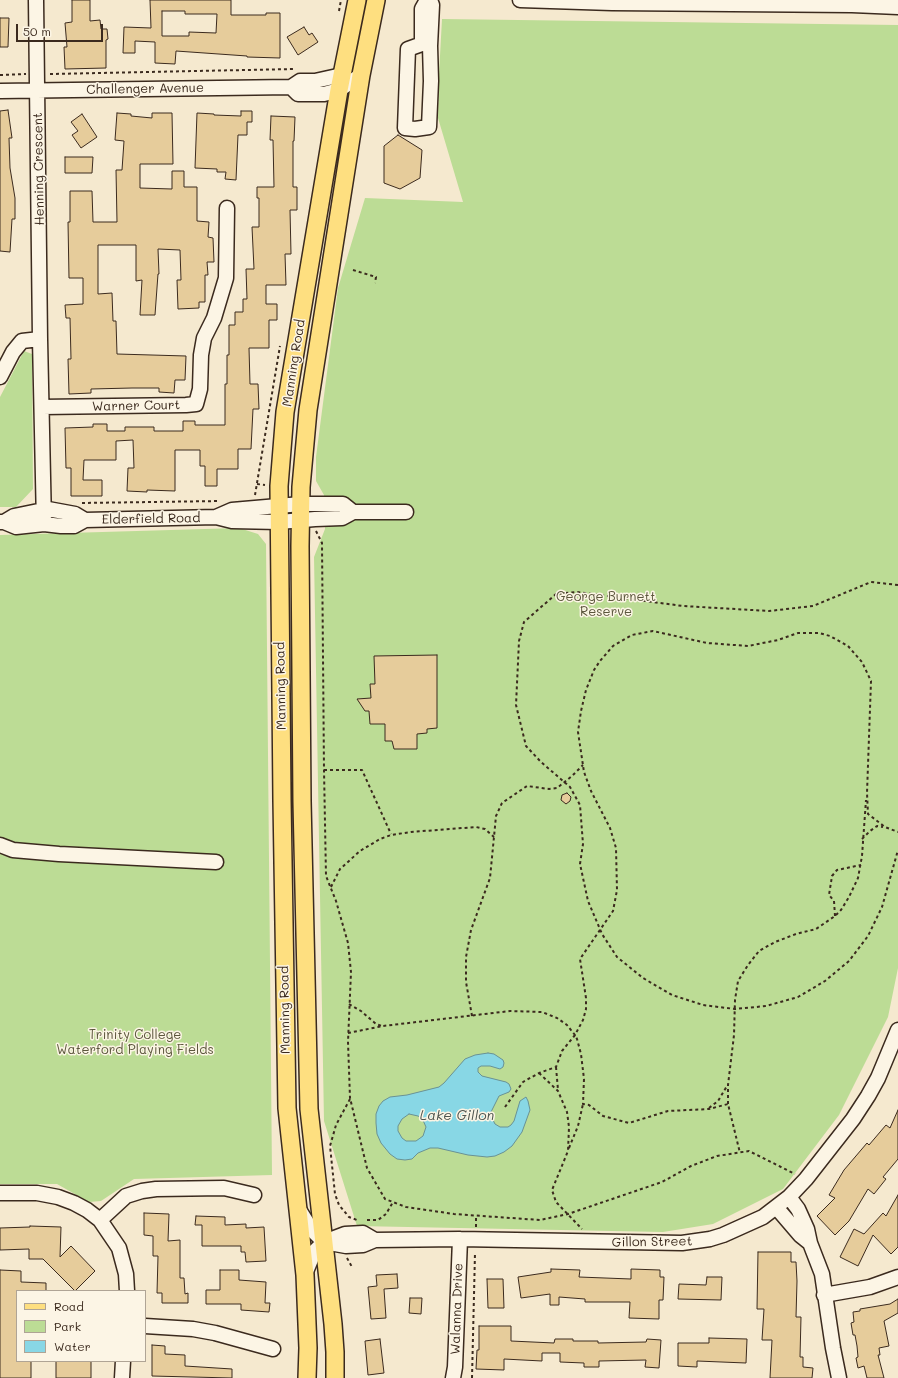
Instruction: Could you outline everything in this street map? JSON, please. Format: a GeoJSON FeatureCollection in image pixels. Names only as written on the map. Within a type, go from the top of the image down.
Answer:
{"type":"FeatureCollection","features":[{"type":"Feature","properties":{"kind":"main road","name":"Manning Road"},"geometry":{"type":"LineString","coordinates":[[307,1378],[308,1348],[305,1275],[287,1108],[278,505],[280,461],[286,412],[340,82],[357,0]]}},
{"type":"Feature","properties":{"kind":"main road","name":"Manning Road"},"geometry":{"type":"LineString","coordinates":[[335,1378],[335,1352],[309,1109],[302,809],[308,525],[301,504],[308,410],[361,75],[376,0]]}},
{"type":"Feature","properties":{"kind":"street","name":"Henning Crescent"},"geometry":{"type":"LineString","coordinates":[[36,0],[40,339],[44,517]]}},
{"type":"Feature","properties":{"kind":"street"},"geometry":{"type":"LineString","coordinates":[[428,0],[432,6],[429,127],[416,129],[405,128],[408,49],[422,44],[422,9],[428,0]]}},
{"type":"Feature","properties":{"kind":"street"},"geometry":{"type":"LineString","coordinates":[[520,0],[612,2],[852,2],[898,7]]}},
{"type":"Feature","properties":{"kind":"street","name":"Challenger Avenue"},"geometry":{"type":"LineString","coordinates":[[0,91],[291,87],[298,94],[324,94],[340,82],[361,75]]}},
{"type":"Feature","properties":{"kind":"street","name":"Warner Court"},"geometry":{"type":"LineString","coordinates":[[42,407],[196,404],[200,389],[201,355],[204,338],[214,318],[226,278],[227,208]]}},
{"type":"Feature","properties":{"kind":"street"},"geometry":{"type":"LineString","coordinates":[[0,377],[13,352],[22,341],[40,339]]}},
{"type":"Feature","properties":{"kind":"street","name":"Elderfield Road"},"geometry":{"type":"LineString","coordinates":[[2,522],[16,527],[44,517],[61,526],[74,526],[85,520],[216,517],[232,521],[279,522],[308,525],[315,519],[342,518],[353,512],[343,504],[301,504],[232,510],[216,517]]}},
{"type":"Feature","properties":{"kind":"street"},"geometry":{"type":"LineString","coordinates":[[353,512],[406,512]]}},
{"type":"Feature","properties":{"kind":"street"},"geometry":{"type":"LineString","coordinates":[[0,845],[13,850],[51,854],[216,862]]}},
{"type":"Feature","properties":{"kind":"street","name":"Gillon Street"},"geometry":{"type":"LineString","coordinates":[[324,1242],[345,1234],[363,1233],[375,1240],[460,1239],[682,1243],[710,1239],[723,1235],[750,1224],[776,1207],[789,1197],[806,1179],[853,1119],[868,1096],[878,1078],[898,1030]]}},
{"type":"Feature","properties":{"kind":"street"},"geometry":{"type":"LineString","coordinates":[[100,1220],[126,1196],[142,1191],[156,1189],[224,1188],[254,1195]]}},
{"type":"Feature","properties":{"kind":"street"},"geometry":{"type":"LineString","coordinates":[[0,1193],[37,1193],[58,1197],[87,1210],[100,1220],[110,1233],[118,1248],[126,1274],[127,1290]]}},
{"type":"Feature","properties":{"kind":"street"},"geometry":{"type":"LineString","coordinates":[[789,1197],[798,1209],[807,1229],[810,1243],[822,1274],[824,1295],[839,1378]]}},
{"type":"Feature","properties":{"kind":"street"},"geometry":{"type":"LineString","coordinates":[[298,1207],[311,1229],[324,1242],[314,1252],[305,1275]]}},
{"type":"Feature","properties":{"kind":"street"},"geometry":{"type":"LineString","coordinates":[[776,1207],[800,1235],[810,1243]]}},
{"type":"Feature","properties":{"kind":"street","name":"Walanna Drive"},"geometry":{"type":"LineString","coordinates":[[453,1378],[456,1360],[460,1239]]}},
{"type":"Feature","properties":{"kind":"street"},"geometry":{"type":"LineString","coordinates":[[824,1295],[870,1286],[898,1277]]}},
{"type":"Feature","properties":{"kind":"street"},"geometry":{"type":"LineString","coordinates":[[146,1326],[215,1332],[273,1349]]}},
{"type":"Feature","properties":{"kind":"street"},"geometry":{"type":"LineString","coordinates":[[122,1378],[123,1362]]}},
{"type":"Feature","properties":{"kind":"path"},"geometry":{"type":"LineString","coordinates":[[0,75],[297,69]]}},
{"type":"Feature","properties":{"kind":"path"},"geometry":{"type":"LineString","coordinates":[[353,270],[376,277],[375,283]]}},
{"type":"Feature","properties":{"kind":"path"},"geometry":{"type":"LineString","coordinates":[[254,499],[256,484]]}},
{"type":"Feature","properties":{"kind":"path"},"geometry":{"type":"LineString","coordinates":[[76,503],[226,501]]}},
{"type":"Feature","properties":{"kind":"path"},"geometry":{"type":"LineString","coordinates":[[308,525],[322,543],[326,876],[348,943],[351,972],[348,1033],[350,1098],[367,1168],[385,1199],[406,1207],[454,1214],[540,1220],[568,1214],[662,1182],[691,1166],[717,1156],[748,1151],[806,1179]]}},
{"type":"Feature","properties":{"kind":"path"},"geometry":{"type":"LineString","coordinates":[[898,584],[871,582],[813,606],[769,611],[683,606],[577,592],[556,594],[524,622],[519,641],[516,705],[526,746],[540,762],[570,787],[580,805],[583,844],[580,864],[588,901],[600,929],[617,957],[643,978],[672,995],[703,1005],[735,1009],[766,1006],[798,997],[825,981],[849,961],[868,936],[882,907],[898,850]]}},
{"type":"Feature","properties":{"kind":"path"},"geometry":{"type":"LineString","coordinates":[[568,1151],[569,1127],[567,1112],[558,1091],[556,1067],[562,1051],[575,1035],[583,1020],[586,1009],[586,998],[580,959],[613,910],[617,890],[616,848],[610,828],[591,791],[584,772],[578,732],[586,690],[594,670],[613,646],[621,640],[638,634],[654,631],[707,643],[748,646],[778,640],[798,633],[819,633],[830,636],[848,646],[862,662],[870,681],[867,793],[868,814],[885,827]]}},
{"type":"Feature","properties":{"kind":"path"},"geometry":{"type":"LineString","coordinates":[[472,1017],[466,982],[466,957],[471,930],[490,878],[496,816],[502,803],[526,786],[549,790],[557,788],[583,765]]}},
{"type":"Feature","properties":{"kind":"path"},"geometry":{"type":"LineString","coordinates":[[324,770],[362,770],[391,835]]}},
{"type":"Feature","properties":{"kind":"path"},"geometry":{"type":"LineString","coordinates":[[740,1153],[728,1104],[728,1085],[738,981],[759,951],[775,942],[796,934],[816,929],[835,916],[850,897],[858,878],[861,865],[867,793]]}},
{"type":"Feature","properties":{"kind":"path"},"geometry":{"type":"LineString","coordinates":[[862,839],[877,826],[885,827],[898,832]]}},
{"type":"Feature","properties":{"kind":"path"},"geometry":{"type":"LineString","coordinates":[[331,888],[340,869],[360,851],[380,839],[391,835],[476,827],[485,829],[494,837]]}},
{"type":"Feature","properties":{"kind":"path"},"geometry":{"type":"LineString","coordinates":[[835,916],[834,901],[829,895],[832,876],[837,870],[861,865]]}},
{"type":"Feature","properties":{"kind":"path"},"geometry":{"type":"LineString","coordinates":[[349,1004],[376,1024],[383,1026]]}},
{"type":"Feature","properties":{"kind":"path"},"geometry":{"type":"LineString","coordinates":[[348,1033],[383,1026],[510,1012],[542,1012],[557,1018],[567,1025],[577,1039],[581,1054],[584,1080],[583,1104],[578,1126],[552,1190],[556,1202],[583,1231]]}},
{"type":"Feature","properties":{"kind":"path"},"geometry":{"type":"LineString","coordinates":[[505,1107],[524,1082],[539,1073],[556,1067]]}},
{"type":"Feature","properties":{"kind":"path"},"geometry":{"type":"LineString","coordinates":[[539,1073],[558,1091]]}},
{"type":"Feature","properties":{"kind":"path"},"geometry":{"type":"LineString","coordinates":[[708,1109],[718,1101],[728,1085]]}},
{"type":"Feature","properties":{"kind":"path"},"geometry":{"type":"LineString","coordinates":[[350,1098],[336,1125],[330,1146],[335,1194],[339,1205],[349,1217],[361,1221],[378,1220],[386,1214],[393,1202]]}},
{"type":"Feature","properties":{"kind":"path"},"geometry":{"type":"LineString","coordinates":[[583,1104],[589,1105],[603,1116],[629,1123],[668,1111],[708,1109],[728,1104]]}},
{"type":"Feature","properties":{"kind":"path"},"geometry":{"type":"LineString","coordinates":[[476,1215],[476,1230]]}},
{"type":"Feature","properties":{"kind":"path"},"geometry":{"type":"LineString","coordinates":[[472,1378],[475,1253]]}},
{"type":"Feature","properties":{"kind":"path"},"geometry":{"type":"LineString","coordinates":[[346,1256],[352,1267]]}},
{"type":"Feature","properties":{"kind":"green space","name":"George Burnett Reserve"},"geometry":{"type":"Polygon","coordinates":[[[442,19],[898,25],[898,968],[888,1017],[839,1115],[783,1189],[713,1224],[663,1232],[357,1226],[324,1121],[314,557],[325,529],[324,495],[316,481],[316,457],[338,288],[365,198],[463,202],[438,118],[442,19]]]}},
{"type":"Feature","properties":{"kind":"green space"},"geometry":{"type":"Polygon","coordinates":[[[24,351],[32,354],[33,489],[16,507],[0,507],[0,397],[24,351]]]}},
{"type":"Feature","properties":{"kind":"green space","name":"Trinity College Waterford Playing Fields"},"geometry":{"type":"Polygon","coordinates":[[[239,528],[258,534],[266,544],[272,1175],[134,1179],[101,1201],[89,1202],[57,1184],[0,1184],[0,535],[239,528]]]}},
{"type":"Feature","properties":{"kind":"water","name":"Lake Gillon"},"geometry":{"type":"Polygon","coordinates":[[[488,1053],[494,1054],[503,1060],[504,1063],[503,1067],[500,1069],[490,1066],[481,1066],[478,1068],[478,1072],[482,1076],[506,1082],[509,1084],[511,1089],[509,1092],[499,1096],[491,1112],[491,1116],[495,1124],[500,1127],[508,1127],[511,1125],[514,1121],[520,1101],[526,1097],[528,1101],[530,1110],[522,1132],[512,1146],[495,1156],[487,1157],[468,1155],[438,1148],[430,1148],[418,1153],[412,1159],[405,1160],[397,1159],[390,1154],[381,1143],[377,1134],[376,1114],[383,1101],[390,1097],[407,1095],[439,1087],[465,1059],[475,1055],[488,1053]],[[409,1114],[402,1119],[398,1126],[398,1131],[402,1138],[406,1141],[416,1141],[423,1136],[426,1127],[422,1118],[409,1114]]]}},
{"type":"Feature","properties":{"kind":"building"},"geometry":{"type":"Polygon","coordinates":[[[72,0],[90,0],[90,21],[100,20],[101,29],[107,29],[108,39],[106,40],[106,68],[65,69],[64,47],[67,47],[65,23],[72,22],[72,0]]]}},
{"type":"Feature","properties":{"kind":"building"},"geometry":{"type":"Polygon","coordinates":[[[150,0],[231,0],[231,15],[266,15],[266,13],[280,13],[280,58],[247,57],[176,51],[175,64],[155,63],[155,42],[135,41],[135,53],[123,53],[124,27],[151,28],[150,0]],[[162,11],[162,36],[189,36],[189,32],[216,33],[217,14],[185,14],[185,11],[162,11]]]}},
{"type":"Feature","properties":{"kind":"building"},"geometry":{"type":"Polygon","coordinates":[[[0,18],[9,18],[8,47],[0,47],[0,18]]]}},
{"type":"Feature","properties":{"kind":"building"},"geometry":{"type":"Polygon","coordinates":[[[304,27],[309,35],[312,33],[318,42],[298,55],[287,37],[304,27]]]}},
{"type":"Feature","properties":{"kind":"building"},"geometry":{"type":"Polygon","coordinates":[[[8,110],[12,138],[9,138],[10,168],[15,198],[15,219],[12,219],[10,252],[0,251],[0,111],[8,110]]]}},
{"type":"Feature","properties":{"kind":"building"},"geometry":{"type":"Polygon","coordinates":[[[241,111],[252,111],[252,122],[247,122],[247,135],[238,135],[236,180],[225,179],[226,172],[217,172],[217,169],[195,168],[197,113],[241,116],[241,111]]]}},
{"type":"Feature","properties":{"kind":"building"},"geometry":{"type":"Polygon","coordinates":[[[117,113],[152,118],[152,113],[172,113],[173,164],[140,164],[140,188],[172,189],[172,171],[184,171],[184,187],[197,187],[197,221],[209,222],[208,237],[213,238],[214,262],[207,262],[208,275],[205,275],[205,302],[199,302],[199,308],[178,309],[177,280],[181,280],[180,250],[158,249],[159,274],[155,315],[140,315],[142,280],[136,281],[136,245],[98,245],[98,294],[112,293],[113,321],[116,321],[117,354],[186,356],[185,380],[175,380],[174,393],[159,392],[159,388],[132,388],[91,389],[91,393],[69,394],[68,359],[71,359],[70,318],[66,318],[65,305],[83,304],[83,278],[69,278],[68,222],[70,222],[70,191],[92,191],[93,222],[117,222],[116,170],[122,170],[124,141],[115,140],[117,113]]]}},
{"type":"Feature","properties":{"kind":"building"},"geometry":{"type":"Polygon","coordinates":[[[82,114],[97,137],[81,148],[72,135],[78,131],[71,122],[82,114]]]}},
{"type":"Feature","properties":{"kind":"building"},"geometry":{"type":"Polygon","coordinates":[[[271,116],[295,117],[293,141],[293,187],[297,187],[297,210],[290,210],[291,254],[285,254],[286,285],[266,285],[266,304],[277,304],[277,320],[269,320],[269,348],[249,348],[250,384],[258,384],[259,409],[253,409],[251,449],[238,449],[238,469],[217,469],[217,486],[205,486],[205,466],[200,466],[200,450],[175,450],[175,491],[127,491],[128,468],[134,468],[133,440],[116,441],[116,460],[84,460],[83,480],[102,480],[102,496],[71,496],[71,468],[66,468],[65,428],[93,427],[93,424],[107,424],[107,431],[125,431],[125,427],[154,427],[154,431],[183,431],[183,421],[195,421],[195,425],[225,425],[225,384],[227,384],[227,355],[229,355],[229,325],[235,325],[235,312],[243,312],[243,299],[247,299],[246,269],[254,269],[252,227],[259,227],[259,198],[257,198],[257,187],[274,187],[273,140],[270,140],[271,116]]]}},
{"type":"Feature","properties":{"kind":"building"},"geometry":{"type":"Polygon","coordinates":[[[398,135],[422,150],[420,178],[400,189],[384,183],[384,146],[398,135]]]}},
{"type":"Feature","properties":{"kind":"building"},"geometry":{"type":"Polygon","coordinates":[[[65,157],[93,157],[92,173],[65,173],[65,157]]]}},
{"type":"Feature","properties":{"kind":"building"},"geometry":{"type":"Polygon","coordinates":[[[437,655],[437,728],[427,729],[427,733],[417,734],[417,749],[394,749],[392,741],[385,741],[385,724],[370,724],[369,711],[365,711],[357,699],[371,698],[370,684],[375,684],[374,656],[437,655]]]}},
{"type":"Feature","properties":{"kind":"building"},"geometry":{"type":"Polygon","coordinates":[[[567,793],[571,797],[570,801],[566,804],[561,800],[562,795],[567,793]]]}},
{"type":"Feature","properties":{"kind":"building"},"geometry":{"type":"Polygon","coordinates":[[[898,1110],[898,1159],[883,1177],[886,1179],[874,1194],[868,1189],[849,1221],[835,1235],[817,1216],[835,1198],[829,1195],[844,1170],[867,1143],[869,1145],[886,1125],[890,1128],[898,1110]]]}},
{"type":"Feature","properties":{"kind":"building"},"geometry":{"type":"Polygon","coordinates":[[[898,1195],[898,1247],[891,1254],[873,1235],[858,1266],[840,1257],[854,1229],[864,1234],[883,1213],[886,1216],[898,1195]]]}},
{"type":"Feature","properties":{"kind":"building"},"geometry":{"type":"Polygon","coordinates":[[[144,1213],[169,1214],[168,1241],[180,1240],[180,1278],[184,1278],[185,1294],[188,1293],[188,1303],[162,1303],[162,1293],[157,1293],[158,1256],[153,1256],[153,1236],[144,1235],[144,1213]]]}},
{"type":"Feature","properties":{"kind":"building"},"geometry":{"type":"Polygon","coordinates":[[[196,1216],[225,1217],[225,1225],[246,1224],[246,1228],[264,1227],[266,1261],[246,1262],[245,1252],[241,1252],[241,1246],[202,1246],[202,1225],[195,1225],[196,1216]]]}},
{"type":"Feature","properties":{"kind":"building"},"geometry":{"type":"Polygon","coordinates":[[[61,1227],[60,1257],[71,1246],[95,1271],[76,1290],[74,1290],[43,1259],[29,1259],[29,1249],[0,1250],[0,1228],[61,1227]]]}},
{"type":"Feature","properties":{"kind":"building"},"geometry":{"type":"Polygon","coordinates":[[[758,1252],[791,1252],[791,1262],[796,1262],[796,1317],[801,1317],[800,1357],[803,1357],[803,1367],[813,1368],[812,1378],[770,1378],[772,1340],[762,1340],[764,1309],[757,1309],[758,1252]]]}},
{"type":"Feature","properties":{"kind":"building"},"geometry":{"type":"Polygon","coordinates":[[[551,1269],[580,1270],[579,1277],[631,1279],[631,1269],[660,1270],[660,1277],[664,1277],[663,1300],[659,1300],[659,1319],[629,1318],[630,1302],[585,1302],[585,1299],[559,1297],[559,1305],[550,1305],[550,1294],[521,1298],[518,1277],[551,1272],[551,1269]]]}},
{"type":"Feature","properties":{"kind":"building"},"geometry":{"type":"Polygon","coordinates":[[[0,1270],[21,1271],[21,1282],[46,1283],[46,1290],[16,1290],[16,1362],[31,1362],[31,1378],[0,1378],[0,1270]]]}},
{"type":"Feature","properties":{"kind":"building"},"geometry":{"type":"Polygon","coordinates":[[[220,1270],[239,1270],[239,1280],[266,1282],[265,1303],[270,1303],[269,1312],[241,1310],[241,1304],[206,1304],[206,1290],[220,1290],[220,1270]]]}},
{"type":"Feature","properties":{"kind":"building"},"geometry":{"type":"Polygon","coordinates":[[[397,1274],[398,1288],[384,1289],[386,1318],[371,1319],[368,1287],[377,1286],[376,1275],[397,1274]]]}},
{"type":"Feature","properties":{"kind":"building"},"geometry":{"type":"Polygon","coordinates":[[[707,1277],[722,1277],[721,1300],[678,1299],[679,1284],[706,1285],[707,1277]]]}},
{"type":"Feature","properties":{"kind":"building"},"geometry":{"type":"Polygon","coordinates":[[[487,1279],[503,1279],[504,1308],[488,1308],[487,1279]]]}},
{"type":"Feature","properties":{"kind":"building"},"geometry":{"type":"Polygon","coordinates":[[[410,1298],[422,1298],[421,1314],[409,1313],[410,1298]]]}},
{"type":"Feature","properties":{"kind":"building"},"geometry":{"type":"Polygon","coordinates":[[[898,1299],[898,1313],[884,1321],[889,1346],[879,1348],[880,1355],[878,1355],[884,1378],[867,1378],[864,1366],[858,1368],[856,1358],[858,1357],[857,1346],[851,1323],[854,1322],[853,1312],[860,1311],[860,1309],[890,1304],[898,1299]]]}},
{"type":"Feature","properties":{"kind":"building"},"geometry":{"type":"Polygon","coordinates":[[[479,1326],[511,1326],[511,1341],[554,1343],[555,1339],[573,1339],[573,1341],[598,1341],[598,1343],[646,1342],[647,1339],[661,1340],[659,1368],[645,1367],[646,1360],[599,1361],[599,1367],[584,1367],[584,1363],[560,1362],[560,1353],[542,1353],[542,1361],[504,1359],[504,1370],[476,1369],[477,1350],[479,1350],[479,1326]]]}},
{"type":"Feature","properties":{"kind":"building"},"geometry":{"type":"Polygon","coordinates":[[[709,1338],[747,1339],[746,1363],[697,1361],[697,1367],[678,1366],[678,1343],[709,1343],[709,1338]]]}},
{"type":"Feature","properties":{"kind":"building"},"geometry":{"type":"Polygon","coordinates":[[[380,1339],[384,1373],[368,1375],[365,1341],[380,1339]]]}},
{"type":"Feature","properties":{"kind":"building"},"geometry":{"type":"Polygon","coordinates":[[[152,1345],[165,1346],[165,1354],[185,1355],[185,1366],[232,1369],[232,1378],[152,1376],[152,1345]]]}},
{"type":"Feature","properties":{"kind":"building"},"geometry":{"type":"Polygon","coordinates":[[[56,1362],[91,1362],[91,1378],[56,1378],[56,1362]]]}}]}
